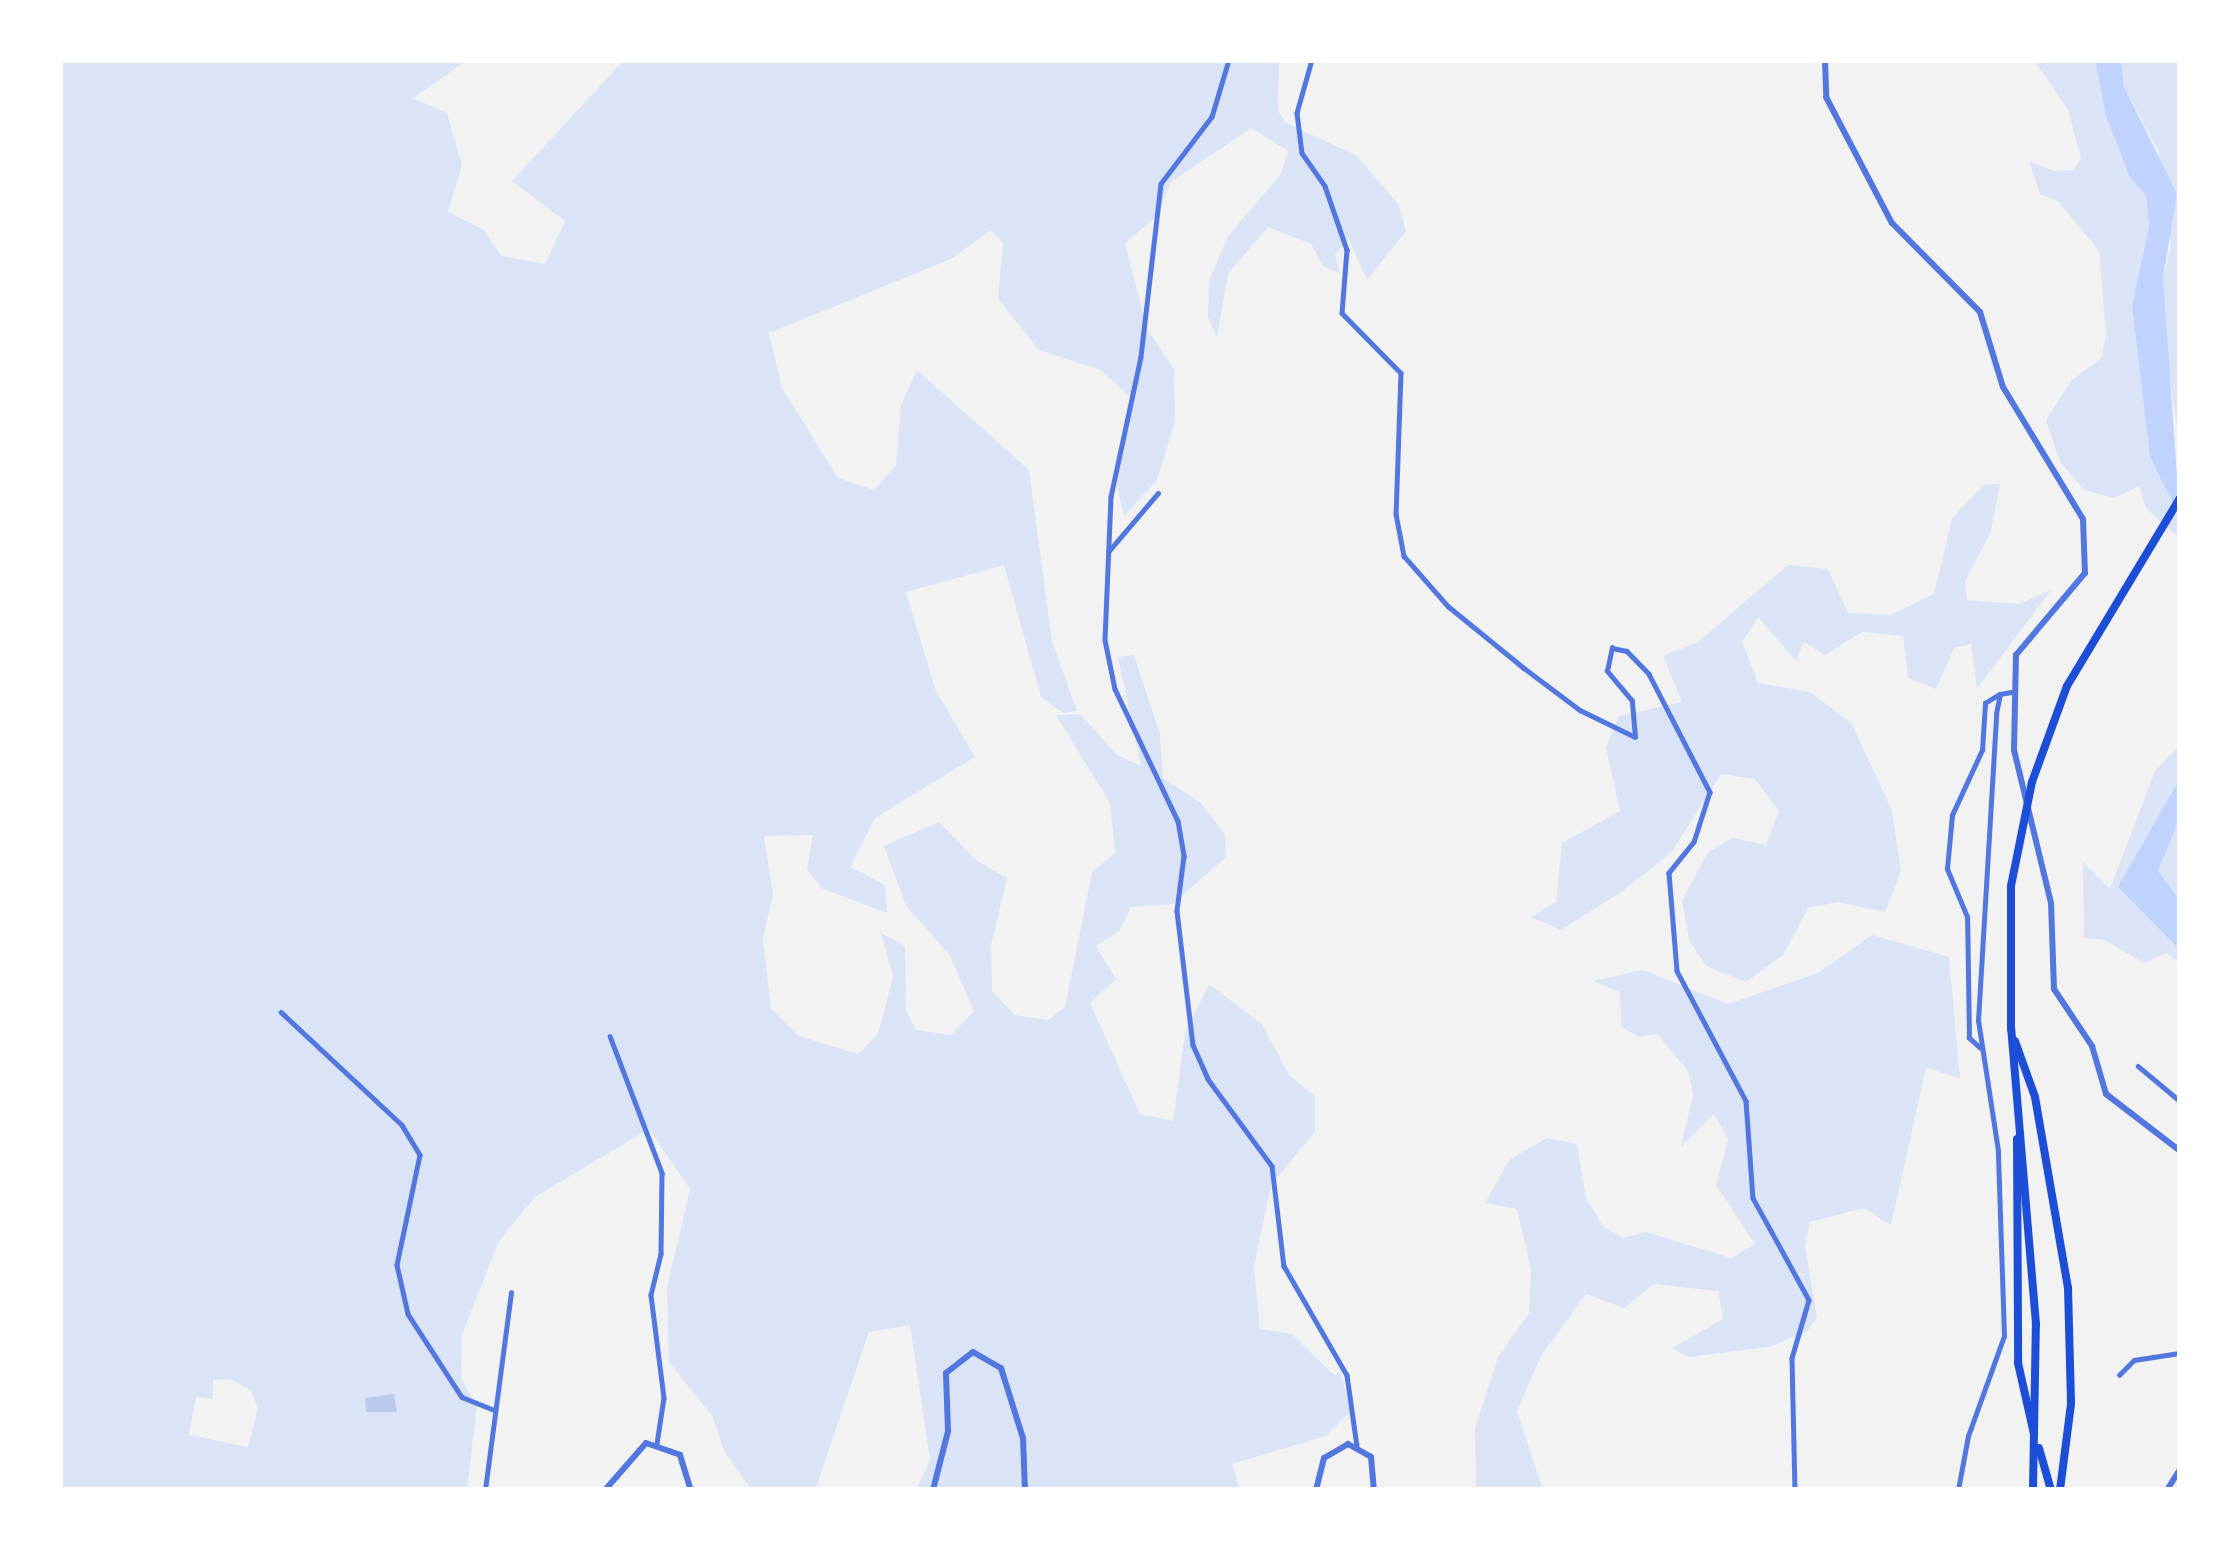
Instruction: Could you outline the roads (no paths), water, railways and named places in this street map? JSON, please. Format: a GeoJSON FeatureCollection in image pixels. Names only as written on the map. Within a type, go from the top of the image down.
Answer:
{"type":"FeatureCollection","features":[{"type":"Feature","properties":{"kind":"highway"},"geometry":{"type":"LineString","coordinates":[[2033,1490],[2036,1324],[2011,1029],[2012,886],[2032,782],[2067,686],[2180,498]]}},
{"type":"Feature","properties":{"kind":"highway"},"geometry":{"type":"LineString","coordinates":[[2011,1029],[2035,1097],[2068,1288],[2071,1404],[2056,1490]]}},
{"type":"Feature","properties":{"kind":"highway"},"geometry":{"type":"LineString","coordinates":[[2017,1095],[2025,1405],[2056,1490]]}},
{"type":"Feature","properties":{"kind":"street"},"geometry":{"type":"LineString","coordinates":[[1229,60],[1212,117],[1161,184],[1107,554],[1105,640],[1115,689],[1178,821],[1184,856],[1177,911],[1193,1045],[1208,1079],[1272,1166],[1284,1266],[1347,1375],[1357,1446],[1374,1462],[1374,1490]]}},
{"type":"Feature","properties":{"kind":"street"},"geometry":{"type":"LineString","coordinates":[[1312,60],[1297,113],[1302,153],[1325,186],[1347,250],[1342,314],[1401,373],[1396,514],[1404,556],[1448,606],[1524,668],[1580,710],[1635,737],[1632,700],[1607,671],[1612,648],[1627,651],[1649,674],[1710,792],[1694,842],[1669,872],[1677,971],[1746,1101],[1753,1198],[1809,1300],[1792,1358],[1795,1490]]}},
{"type":"Feature","properties":{"kind":"street"},"geometry":{"type":"LineString","coordinates":[[1825,60],[1826,97],[1892,224],[1980,312],[2003,387],[2083,519],[2085,573],[2027,633],[2011,692],[2014,750],[2051,903],[2054,989],[2092,1046],[2106,1094],[2180,1151]]}},
{"type":"Feature","properties":{"kind":"street"},"geometry":{"type":"LineString","coordinates":[[1107,554],[1158,493]]}},
{"type":"Feature","properties":{"kind":"street"},"geometry":{"type":"LineString","coordinates":[[1980,1048],[1969,1037],[1966,917],[1947,869],[1952,815],[1982,750],[1985,703],[2011,692]]}},
{"type":"Feature","properties":{"kind":"street"},"geometry":{"type":"LineString","coordinates":[[1958,1490],[1968,1436],[2004,1336],[1998,1151],[1980,1048],[2000,694]]}},
{"type":"Feature","properties":{"kind":"street"},"geometry":{"type":"LineString","coordinates":[[281,1012],[402,1125],[420,1155],[397,1265],[407,1314],[462,1396],[495,1410]]}},
{"type":"Feature","properties":{"kind":"street"},"geometry":{"type":"LineString","coordinates":[[610,1036],[662,1173],[661,1254],[651,1295],[664,1398],[657,1444]]}},
{"type":"Feature","properties":{"kind":"street"},"geometry":{"type":"LineString","coordinates":[[2138,1066],[2180,1101]]}},
{"type":"Feature","properties":{"kind":"street"},"geometry":{"type":"LineString","coordinates":[[485,1490],[511,1293]]}},
{"type":"Feature","properties":{"kind":"street"},"geometry":{"type":"LineString","coordinates":[[933,1490],[947,1431],[946,1373],[973,1352],[1001,1368],[1023,1438],[1025,1490]]}},
{"type":"Feature","properties":{"kind":"street"},"geometry":{"type":"LineString","coordinates":[[2119,1375],[2134,1360],[2180,1353]]}},
{"type":"Feature","properties":{"kind":"street"},"geometry":{"type":"LineString","coordinates":[[605,1490],[632,1450],[657,1444],[680,1455],[691,1490]]}},
{"type":"Feature","properties":{"kind":"street"},"geometry":{"type":"LineString","coordinates":[[1316,1490],[1327,1454],[1357,1446]]}},
{"type":"Feature","properties":{"kind":"street"},"geometry":{"type":"LineString","coordinates":[[2167,1490],[2180,1468]]}},
{"type":"Feature","properties":{"kind":"water"},"geometry":{"type":"Polygon","coordinates":[[[2095,60],[2121,60],[2124,87],[2177,194],[2163,278],[2180,518],[2150,457],[2132,306],[2149,226],[2146,195],[2130,178],[2105,113],[2095,60]]]}},
{"type":"Feature","properties":{"kind":"water"},"geometry":{"type":"Polygon","coordinates":[[[2180,778],[2180,818],[2158,871],[2180,900],[2180,950],[2118,887],[2180,778]]]}}]}
